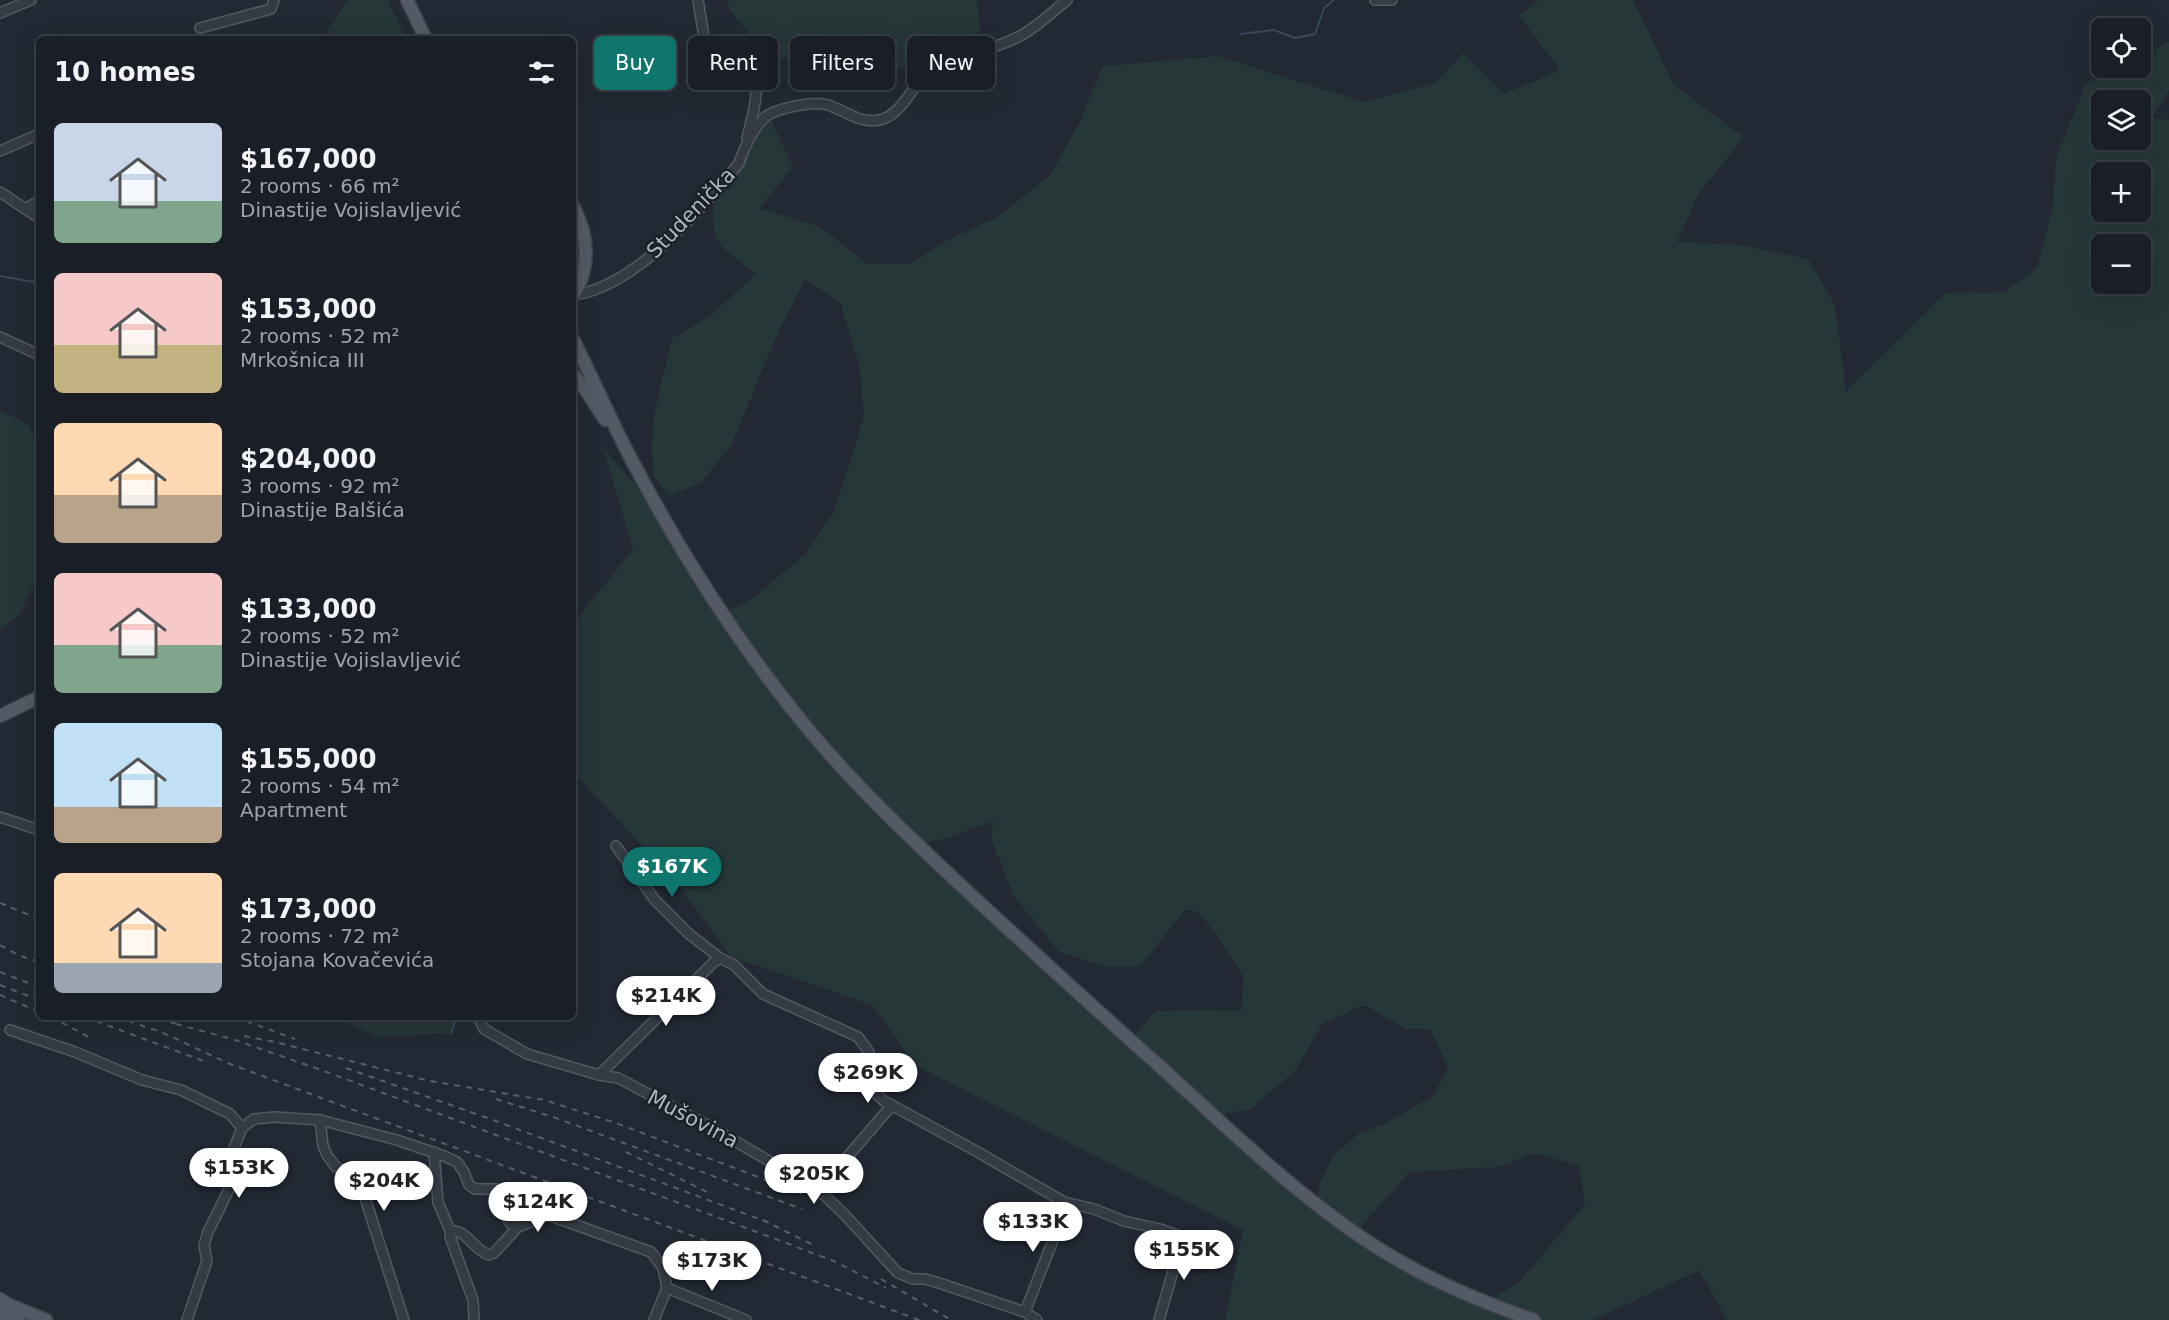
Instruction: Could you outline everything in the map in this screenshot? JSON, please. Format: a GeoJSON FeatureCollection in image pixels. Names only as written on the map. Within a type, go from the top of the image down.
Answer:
{"type":"FeatureCollection","features":[{"type":"Feature","properties":{"kind":"main road"},"geometry":{"type":"LineString","coordinates":[[407,0],[425,36]]}},
{"type":"Feature","properties":{"kind":"main road"},"geometry":{"type":"LineString","coordinates":[[576,218],[585,238],[586,258],[583,276],[576,292]]}},
{"type":"Feature","properties":{"kind":"main road"},"geometry":{"type":"LineString","coordinates":[[576,345],[620,437],[694,570],[764,672],[832,757],[916,844],[1110,1022],[1316,1203],[1376,1246],[1420,1272],[1471,1297],[1534,1320]]}},
{"type":"Feature","properties":{"kind":"main road"},"geometry":{"type":"LineString","coordinates":[[576,378],[603,418],[620,437]]}},
{"type":"Feature","properties":{"kind":"main road"},"geometry":{"type":"LineString","coordinates":[[0,716],[36,698]]}},
{"type":"Feature","properties":{"kind":"main road"},"geometry":{"type":"LineString","coordinates":[[0,1299],[46,1320]]}},
{"type":"Feature","properties":{"kind":"main road"},"geometry":{"type":"LineString","coordinates":[[0,1313],[19,1320]]}},
{"type":"Feature","properties":{"kind":"street"},"geometry":{"type":"LineString","coordinates":[[0,13],[31,0]]}},
{"type":"Feature","properties":{"kind":"street"},"geometry":{"type":"LineString","coordinates":[[200,28],[271,9],[274,0]]}},
{"type":"Feature","properties":{"kind":"street"},"geometry":{"type":"LineString","coordinates":[[698,0],[711,69],[722,73],[746,66],[750,69],[757,84],[753,114],[744,149]]}},
{"type":"Feature","properties":{"kind":"street","name":"Studenička"},"geometry":{"type":"LineString","coordinates":[[576,296],[600,287],[650,258],[694,216],[724,182],[739,163],[744,149],[765,117],[801,104],[823,104],[855,118],[881,120],[892,115],[899,108],[926,75],[958,58],[1021,36],[1067,0]]}},
{"type":"Feature","properties":{"kind":"street"},"geometry":{"type":"LineString","coordinates":[[1375,0],[1392,0]]}},
{"type":"Feature","properties":{"kind":"street"},"geometry":{"type":"LineString","coordinates":[[0,151],[36,135]]}},
{"type":"Feature","properties":{"kind":"street"},"geometry":{"type":"LineString","coordinates":[[0,192],[36,216]]}},
{"type":"Feature","properties":{"kind":"street"},"geometry":{"type":"LineString","coordinates":[[25,209],[36,203]]}},
{"type":"Feature","properties":{"kind":"street"},"geometry":{"type":"LineString","coordinates":[[0,337],[36,354]]}},
{"type":"Feature","properties":{"kind":"street"},"geometry":{"type":"LineString","coordinates":[[2,819],[34,829]]}},
{"type":"Feature","properties":{"kind":"street"},"geometry":{"type":"LineString","coordinates":[[616,846],[656,900],[688,934],[720,958],[734,965],[763,994],[858,1037],[869,1052],[867,1086],[892,1105],[1064,1202],[1094,1209],[1124,1221],[1160,1229],[1181,1238],[1159,1320]]}},
{"type":"Feature","properties":{"kind":"street"},"geometry":{"type":"LineString","coordinates":[[599,1075],[720,958]]}},
{"type":"Feature","properties":{"kind":"street","name":"Mušovina"},"geometry":{"type":"LineString","coordinates":[[480,1020],[484,1029],[527,1054],[599,1075],[618,1078],[709,1126],[818,1191],[844,1214],[898,1272],[913,1280],[932,1281],[1025,1312],[1037,1320]]}},
{"type":"Feature","properties":{"kind":"street"},"geometry":{"type":"LineString","coordinates":[[10,1030],[75,1052],[142,1080],[181,1090],[230,1114],[242,1128]]}},
{"type":"Feature","properties":{"kind":"street"},"geometry":{"type":"LineString","coordinates":[[818,1191],[892,1105]]}},
{"type":"Feature","properties":{"kind":"street"},"geometry":{"type":"LineString","coordinates":[[188,1320],[207,1262],[204,1245],[208,1232],[232,1183],[231,1164],[234,1148],[242,1128],[254,1119],[274,1117],[320,1120],[434,1152],[457,1162],[469,1185],[475,1189],[497,1189],[510,1204]]}},
{"type":"Feature","properties":{"kind":"street"},"geometry":{"type":"LineString","coordinates":[[320,1120],[323,1146],[327,1155],[335,1166],[352,1178],[365,1198],[404,1320]]}},
{"type":"Feature","properties":{"kind":"street"},"geometry":{"type":"LineString","coordinates":[[434,1152],[438,1202],[451,1233],[450,1237],[473,1300],[474,1320]]}},
{"type":"Feature","properties":{"kind":"street"},"geometry":{"type":"LineString","coordinates":[[518,1227],[511,1224],[505,1215],[513,1202],[521,1202],[548,1215],[651,1252],[663,1268],[667,1288],[654,1320]]}},
{"type":"Feature","properties":{"kind":"street"},"geometry":{"type":"LineString","coordinates":[[1025,1312],[1057,1230],[1064,1202]]}},
{"type":"Feature","properties":{"kind":"street"},"geometry":{"type":"LineString","coordinates":[[451,1233],[460,1231],[480,1252],[489,1256],[518,1227],[548,1215]]}},
{"type":"Feature","properties":{"kind":"street"},"geometry":{"type":"LineString","coordinates":[[667,1288],[746,1320]]}},
{"type":"Feature","properties":{"kind":"shaded area"},"geometry":{"type":"Polygon","coordinates":[[[348,0],[388,0],[405,36],[324,36],[348,0]]]}},
{"type":"Feature","properties":{"kind":"shaded area"},"geometry":{"type":"Polygon","coordinates":[[[727,0],[977,0],[980,32],[971,36],[907,36],[907,65],[895,70],[895,36],[790,36],[790,57],[778,60],[778,36],[751,36],[729,9],[727,0]]]}},
{"type":"Feature","properties":{"kind":"shaded area"},"geometry":{"type":"Polygon","coordinates":[[[1538,0],[1633,0],[1674,85],[1744,137],[1699,193],[1677,242],[1743,245],[1808,259],[1835,305],[1846,391],[1945,293],[2004,292],[2037,268],[2053,206],[2056,158],[2086,84],[2099,78],[2151,78],[2151,52],[2169,41],[2169,90],[2152,118],[2169,120],[2169,1320],[1727,1320],[1699,1271],[1592,1320],[1225,1320],[1243,1230],[916,1066],[872,1005],[731,957],[677,883],[576,775],[576,620],[633,549],[603,448],[665,518],[723,613],[752,599],[805,554],[834,511],[864,417],[860,367],[840,302],[805,280],[779,330],[731,446],[701,483],[669,496],[654,476],[652,447],[655,411],[672,338],[709,317],[756,274],[730,254],[718,241],[713,225],[714,208],[719,191],[737,158],[769,115],[793,167],[760,208],[820,227],[867,264],[909,264],[948,240],[996,218],[1051,174],[1079,123],[1103,66],[1218,56],[1364,102],[1435,83],[1463,53],[1504,94],[1560,70],[1519,16],[1538,0]],[[993,821],[945,839],[918,844],[1130,1040],[1156,1011],[1242,1010],[1243,976],[1200,914],[1186,909],[1140,967],[1106,967],[1059,952],[1014,896],[991,839],[993,821]],[[1364,1005],[1322,1024],[1296,1070],[1250,1110],[1215,1115],[1316,1203],[1320,1183],[1334,1155],[1358,1134],[1384,1124],[1433,1096],[1448,1067],[1430,1029],[1406,1029],[1364,1005]],[[1535,1153],[1499,1167],[1410,1172],[1356,1232],[1486,1302],[1519,1282],[1585,1204],[1579,1166],[1535,1153]]]}},
{"type":"Feature","properties":{"kind":"shaded area"},"geometry":{"type":"Polygon","coordinates":[[[0,411],[27,423],[36,441],[36,579],[19,615],[0,630],[0,411]]]}},
{"type":"Feature","properties":{"kind":"shaded area"},"geometry":{"type":"Polygon","coordinates":[[[341,1020],[456,1020],[451,1033],[379,1037],[341,1020]]]}},
{"type":"Feature","properties":{"kind":"waterway"},"geometry":{"type":"LineString","coordinates":[[1240,34],[1274,30],[1295,38],[1315,34],[1324,8],[1334,0]]}},
{"type":"Feature","properties":{"kind":"waterway"},"geometry":{"type":"LineString","coordinates":[[0,276],[36,282]]}},
{"type":"Feature","properties":{"kind":"waterway"},"geometry":{"type":"LineString","coordinates":[[451,1033],[456,1020]]}},
{"type":"Feature","properties":{"kind":"railway"},"geometry":{"type":"LineString","coordinates":[[0,903],[36,918]]}},
{"type":"Feature","properties":{"kind":"railway"},"geometry":{"type":"LineString","coordinates":[[0,945],[18,955],[36,961]]}},
{"type":"Feature","properties":{"kind":"railway"},"geometry":{"type":"LineString","coordinates":[[0,972],[36,986]]}},
{"type":"Feature","properties":{"kind":"railway"},"geometry":{"type":"LineString","coordinates":[[0,985],[36,999]]}},
{"type":"Feature","properties":{"kind":"railway"},"geometry":{"type":"LineString","coordinates":[[0,995],[36,1011]]}},
{"type":"Feature","properties":{"kind":"railway"},"geometry":{"type":"LineString","coordinates":[[57,1020],[89,1037]]}},
{"type":"Feature","properties":{"kind":"railway"},"geometry":{"type":"LineString","coordinates":[[93,1020],[206,1062]]}},
{"type":"Feature","properties":{"kind":"railway"},"geometry":{"type":"LineString","coordinates":[[126,1020],[161,1032],[230,1064],[919,1320]]}},
{"type":"Feature","properties":{"kind":"railway"},"geometry":{"type":"LineString","coordinates":[[160,1020],[182,1025]]}},
{"type":"Feature","properties":{"kind":"railway"},"geometry":{"type":"LineString","coordinates":[[243,1020],[295,1039]]}},
{"type":"Feature","properties":{"kind":"railway"},"geometry":{"type":"LineString","coordinates":[[176,1024],[232,1039],[324,1071],[836,1262],[886,1288]]}},
{"type":"Feature","properties":{"kind":"railway"},"geometry":{"type":"LineString","coordinates":[[244,1036],[430,1081],[544,1100],[616,1123],[808,1196]]}},
{"type":"Feature","properties":{"kind":"railway"},"geometry":{"type":"LineString","coordinates":[[346,1068],[770,1223]]}},
{"type":"Feature","properties":{"kind":"railway"},"geometry":{"type":"LineString","coordinates":[[496,1099],[556,1118],[802,1209]]}},
{"type":"Feature","properties":{"kind":"railway"},"geometry":{"type":"LineString","coordinates":[[626,1152],[707,1192]]}},
{"type":"Feature","properties":{"kind":"railway"},"geometry":{"type":"LineString","coordinates":[[763,1220],[817,1247]]}},
{"type":"Feature","properties":{"kind":"railway"},"geometry":{"type":"LineString","coordinates":[[881,1279],[951,1320]]}}]}
